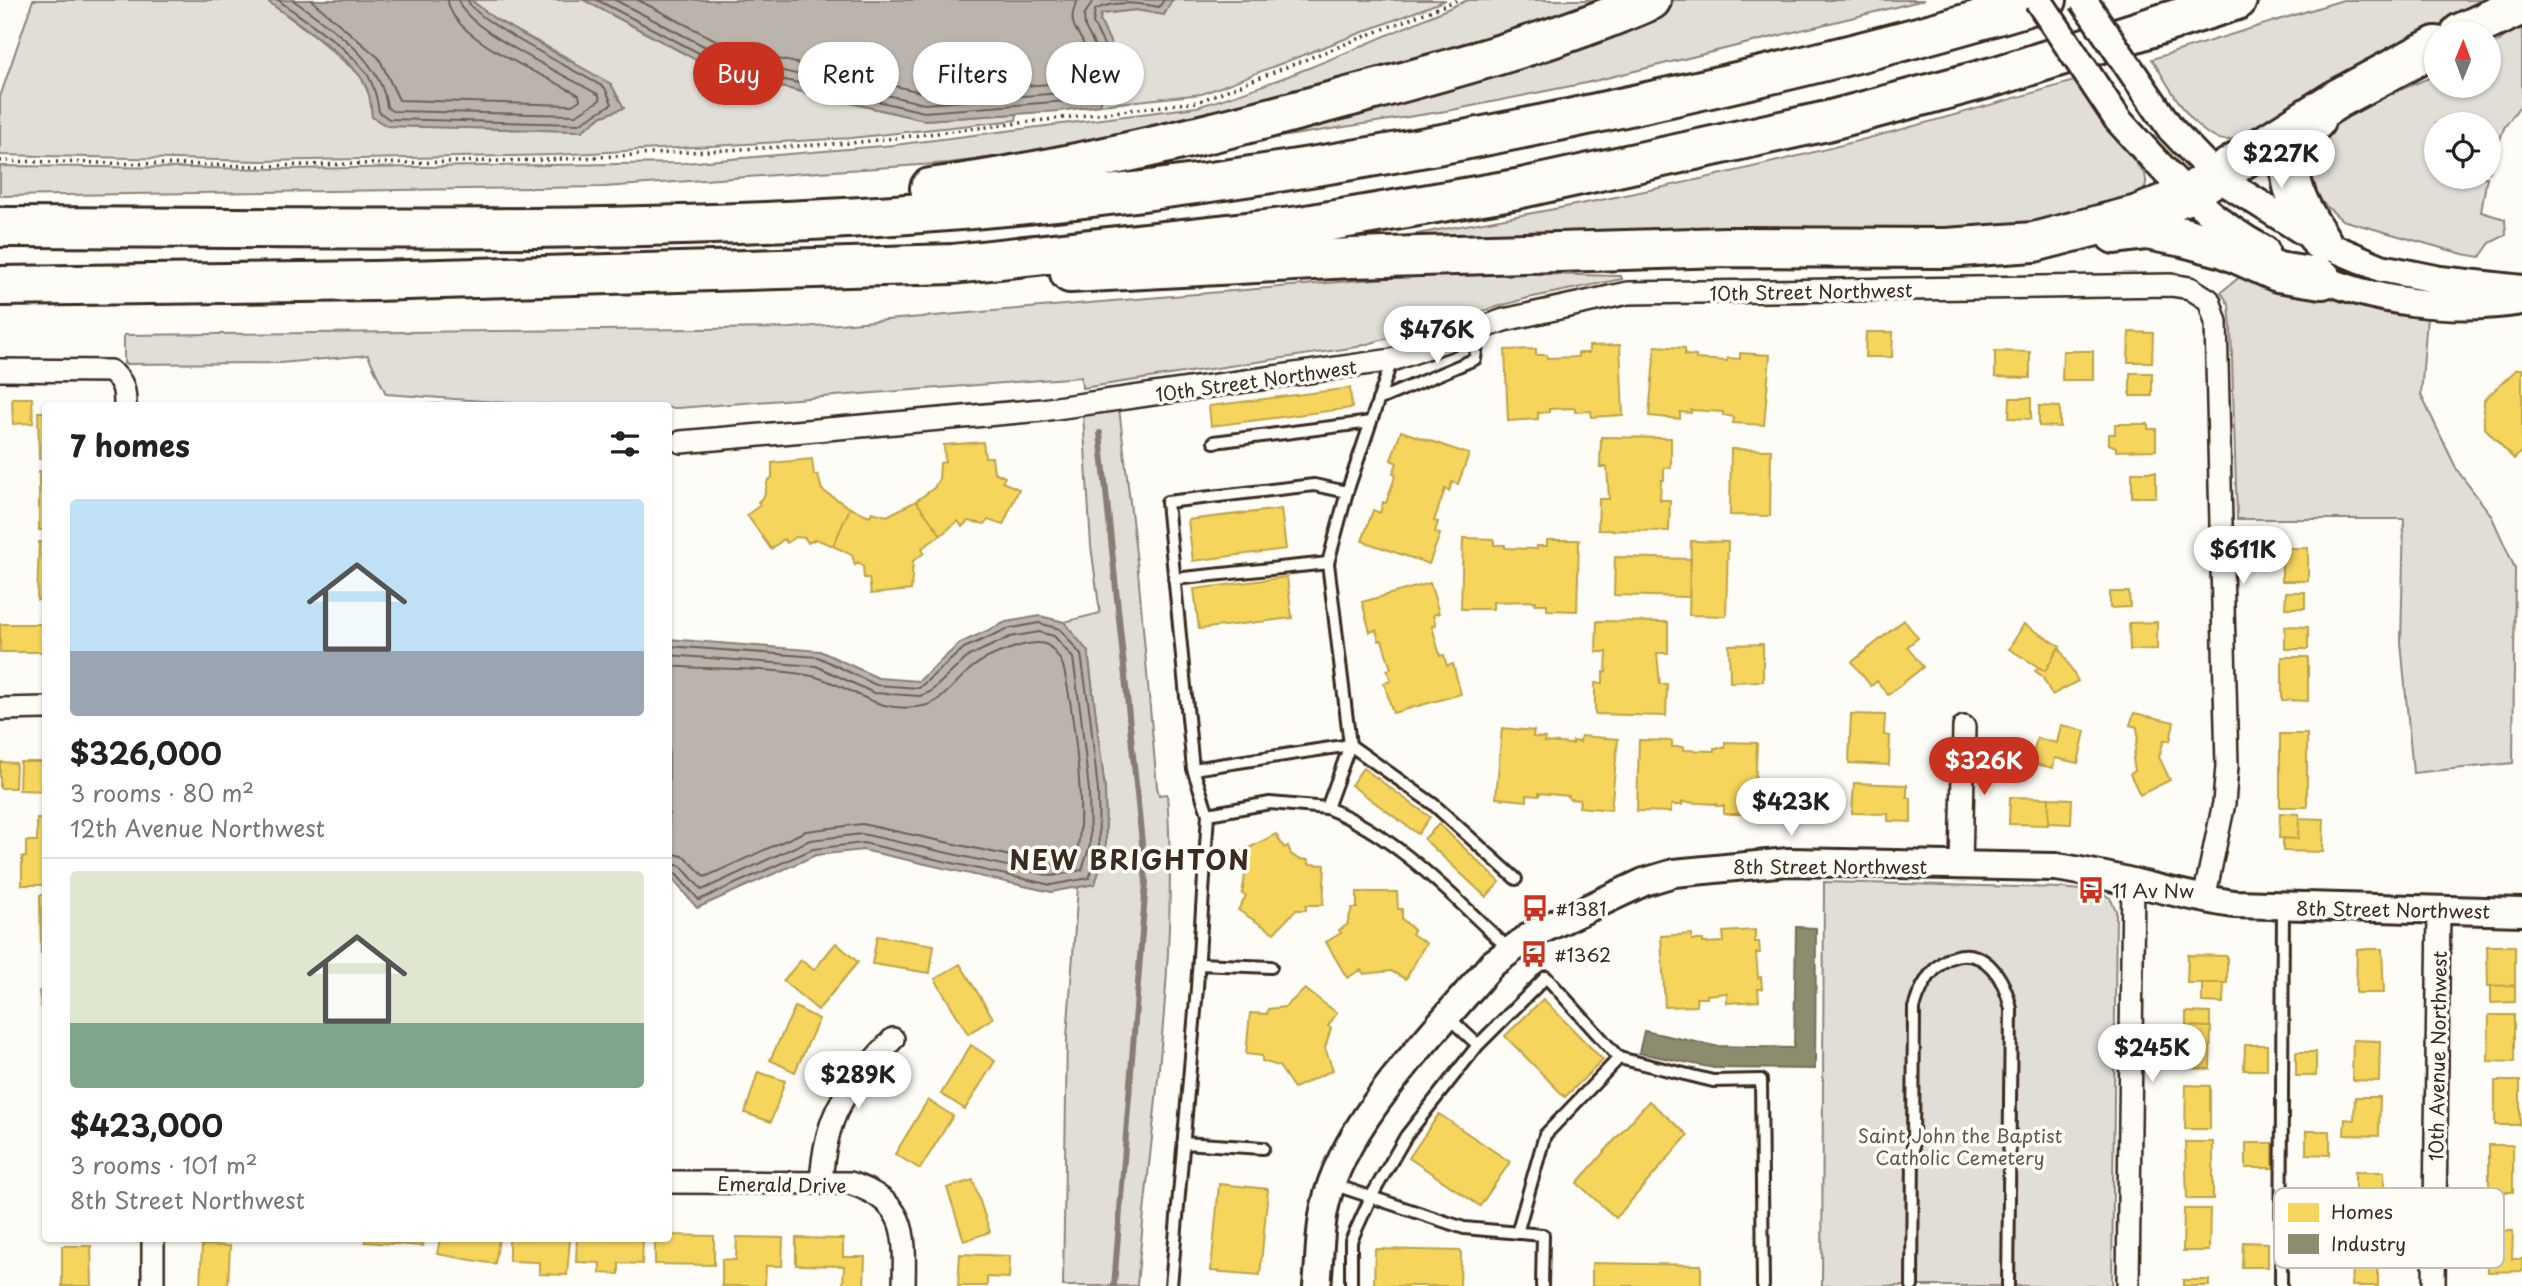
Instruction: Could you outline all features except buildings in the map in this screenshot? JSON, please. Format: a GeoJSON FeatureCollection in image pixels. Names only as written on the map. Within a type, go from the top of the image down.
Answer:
{"type":"FeatureCollection","features":[{"type":"Feature","properties":{"kind":"highway"},"geometry":{"type":"LineString","coordinates":[[373,227],[823,200],[1000,177],[1147,148],[1504,55],[1651,0]]}},
{"type":"Feature","properties":{"kind":"highway"},"geometry":{"type":"LineString","coordinates":[[0,227],[673,225],[850,218],[1181,186],[1450,142],[1663,99],[1882,47],[2047,0]]}},
{"type":"Feature","properties":{"kind":"highway"},"geometry":{"type":"LineString","coordinates":[[0,286],[374,281],[953,264],[1301,226],[1517,188],[1757,138],[2000,75],[2237,0]]}},
{"type":"Feature","properties":{"kind":"highway"},"geometry":{"type":"LineString","coordinates":[[2487,21],[2522,5]]}},
{"type":"Feature","properties":{"kind":"highway"},"geometry":{"type":"LineString","coordinates":[[2063,236],[2138,215],[2202,186],[2339,98],[2424,52]]}},
{"type":"Feature","properties":{"kind":"highway"},"geometry":{"type":"LineString","coordinates":[[953,264],[1087,274],[1352,258],[1596,250],[1979,247],[2063,236],[2147,230],[2224,248],[2278,272],[2322,261],[2296,198],[2290,158],[2306,129],[2339,98]]}},
{"type":"Feature","properties":{"kind":"street"},"geometry":{"type":"LineString","coordinates":[[2038,0],[2118,120],[2202,186],[2371,293],[2422,302],[2492,306],[2522,301]]}},
{"type":"Feature","properties":{"kind":"street"},"geometry":{"type":"LineString","coordinates":[[2083,0],[2171,129],[2202,186],[2245,240],[2322,261],[2381,268],[2440,280],[2522,289]]}},
{"type":"Feature","properties":{"kind":"street","name":"10th Street Northwest"},"geometry":{"type":"LineString","coordinates":[[681,442],[1042,411],[1392,360],[1504,320],[1628,293],[2171,285],[2199,293],[2209,300],[2216,322],[2227,766],[2224,803],[2204,899]]}},
{"type":"Feature","properties":{"kind":"street"},"geometry":{"type":"LineString","coordinates":[[0,370],[110,371],[120,378],[125,389],[125,402]]}},
{"type":"Feature","properties":{"kind":"street"},"geometry":{"type":"LineString","coordinates":[[0,709],[42,708]]}},
{"type":"Feature","properties":{"kind":"street"},"geometry":{"type":"LineString","coordinates":[[1961,866],[1964,727]]}},
{"type":"Feature","properties":{"kind":"street","name":"8th Street Northwest"},"geometry":{"type":"LineString","coordinates":[[1317,1286],[1325,1205],[1344,1153],[1362,1123],[1492,964],[1533,934],[1632,887],[1674,873],[1788,862],[2056,867],[2099,873],[2204,899],[2283,907],[2522,912]]}},
{"type":"Feature","properties":{"kind":"street"},"geometry":{"type":"LineString","coordinates":[[2129,1286],[2133,882]]}},
{"type":"Feature","properties":{"kind":"street","name":"10th Avenue Northwest"},"geometry":{"type":"LineString","coordinates":[[2435,1188],[2439,911]]}},
{"type":"Feature","properties":{"kind":"street"},"geometry":{"type":"LineString","coordinates":[[821,1183],[828,1127],[839,1103],[853,1081],[893,1039]]}},
{"type":"Feature","properties":{"kind":"street","name":"Emerald Drive"},"geometry":{"type":"LineString","coordinates":[[672,1182],[850,1183],[882,1196],[893,1209],[905,1237],[904,1286]]}},
{"type":"Feature","properties":{"kind":"street"},"geometry":{"type":"LineString","coordinates":[[153,1242],[153,1286]]}},
{"type":"Feature","properties":{"kind":"street","name":"10th Avenue Northwest"},"geometry":{"type":"LineString","coordinates":[[2434,1268],[2434,1286]]}},
{"type":"Feature","properties":{"kind":"lane"},"geometry":{"type":"LineString","coordinates":[[1378,400],[1475,359],[1478,343],[1473,331]]}},
{"type":"Feature","properties":{"kind":"lane"},"geometry":{"type":"LineString","coordinates":[[1327,808],[1350,745],[1328,564],[1347,492],[1392,360]]}},
{"type":"Feature","properties":{"kind":"lane"},"geometry":{"type":"LineString","coordinates":[[1214,442],[1371,422]]}},
{"type":"Feature","properties":{"kind":"lane"},"geometry":{"type":"LineString","coordinates":[[1171,1286],[1199,964],[1208,814],[1193,769],[1167,502],[1314,485],[1347,492]]}},
{"type":"Feature","properties":{"kind":"lane"},"geometry":{"type":"LineString","coordinates":[[1174,579],[1328,564]]}},
{"type":"Feature","properties":{"kind":"lane"},"geometry":{"type":"LineString","coordinates":[[1193,769],[1350,745],[1433,804],[1516,879]]}},
{"type":"Feature","properties":{"kind":"lane"},"geometry":{"type":"LineString","coordinates":[[1208,814],[1270,803],[1327,808],[1349,817],[1408,856],[1509,949]]}},
{"type":"Feature","properties":{"kind":"lane"},"geometry":{"type":"LineString","coordinates":[[2282,1188],[2283,907]]}},
{"type":"Feature","properties":{"kind":"lane"},"geometry":{"type":"LineString","coordinates":[[1912,1286],[1914,1008],[1920,986],[1932,969],[1945,960],[1960,956],[1975,957],[1994,969],[2006,986],[2011,1009],[2008,1286]]}},
{"type":"Feature","properties":{"kind":"lane"},"geometry":{"type":"LineString","coordinates":[[1199,964],[1271,967]]}},
{"type":"Feature","properties":{"kind":"lane"},"geometry":{"type":"LineString","coordinates":[[1351,1286],[1351,1241],[1371,1197],[1406,1136],[1478,1045],[1546,977],[1619,1058],[1713,1081],[1760,1080],[1763,1286]]}},
{"type":"Feature","properties":{"kind":"lane"},"geometry":{"type":"LineString","coordinates":[[1448,1017],[1478,1045]]}},
{"type":"Feature","properties":{"kind":"lane"},"geometry":{"type":"LineString","coordinates":[[1517,1233],[1545,1135],[1619,1058]]}},
{"type":"Feature","properties":{"kind":"lane"},"geometry":{"type":"LineString","coordinates":[[1183,1143],[1263,1148]]}},
{"type":"Feature","properties":{"kind":"lane"},"geometry":{"type":"LineString","coordinates":[[1332,1184],[1464,1228],[1543,1235],[1542,1286]]}},
{"type":"Feature","properties":{"kind":"lane"},"geometry":{"type":"LineString","coordinates":[[2281,1268],[2281,1286]]}},
{"type":"Feature","properties":{"kind":"path"},"geometry":{"type":"LineString","coordinates":[[0,161],[261,166],[544,160],[852,143],[1197,102],[1458,0]]}},
{"type":"Feature","properties":{"kind":"green space"},"geometry":{"type":"Polygon","coordinates":[[[33,0],[266,0],[312,34],[360,75],[370,96],[372,117],[387,126],[582,131],[600,117],[623,108],[570,59],[495,19],[471,0],[584,0],[693,58],[693,105],[784,105],[784,88],[798,91],[798,105],[859,105],[924,120],[1017,114],[1016,120],[851,138],[555,155],[262,161],[0,155],[0,97],[33,0]]]}},
{"type":"Feature","properties":{"kind":"green space"},"geometry":{"type":"Polygon","coordinates":[[[1172,0],[1446,0],[1202,94],[1144,100],[1144,42],[1110,42],[1100,21],[1101,14],[1136,10],[1164,15],[1172,0]]]}},
{"type":"Feature","properties":{"kind":"green space"},"geometry":{"type":"Polygon","coordinates":[[[1468,0],[1609,0],[1579,13],[1213,116],[1041,151],[949,163],[604,187],[0,196],[0,166],[291,169],[684,163],[894,145],[1197,107],[1300,71],[1468,0]]]}},
{"type":"Feature","properties":{"kind":"green space"},"geometry":{"type":"Polygon","coordinates":[[[1675,0],[1924,0],[1586,83],[1452,110],[1236,144],[1645,14],[1675,0]]]}},
{"type":"Feature","properties":{"kind":"green space"},"geometry":{"type":"Polygon","coordinates":[[[2343,0],[2493,0],[2453,21],[2424,21],[2424,36],[2358,71],[2235,143],[2233,139],[2220,139],[2208,134],[2197,124],[2186,112],[2152,59],[2343,0]]]}},
{"type":"Feature","properties":{"kind":"green space"},"geometry":{"type":"Polygon","coordinates":[[[2522,17],[2522,103],[2504,128],[2501,137],[2501,112],[2424,112],[2424,189],[2485,189],[2481,212],[2505,219],[2506,235],[2490,243],[2480,257],[2342,220],[2309,191],[2308,138],[2371,102],[2424,80],[2424,98],[2501,98],[2501,40],[2504,32],[2522,17]]]}},
{"type":"Feature","properties":{"kind":"green space"},"geometry":{"type":"Polygon","coordinates":[[[2074,81],[2145,175],[2144,190],[2132,200],[2007,228],[1389,239],[1570,206],[1742,170],[1908,128],[2074,81]]]}},
{"type":"Feature","properties":{"kind":"green space"},"geometry":{"type":"Polygon","coordinates":[[[2252,267],[2396,311],[2427,317],[2421,395],[2457,470],[2491,515],[2515,568],[2513,763],[2413,773],[2401,642],[2404,519],[2237,519],[2231,327],[2229,305],[2221,292],[2252,267]]]}},
{"type":"Feature","properties":{"kind":"green space"},"geometry":{"type":"Polygon","coordinates":[[[1457,272],[1621,276],[1622,279],[1528,298],[1357,347],[1082,388],[1081,377],[678,408],[672,408],[672,402],[497,402],[386,394],[368,355],[280,363],[124,364],[124,335],[791,328],[1457,272]]]}},
{"type":"Feature","properties":{"kind":"green space"},"geometry":{"type":"Polygon","coordinates":[[[1119,408],[1138,571],[1157,787],[1159,795],[1167,794],[1170,856],[1166,978],[1137,1286],[1063,1286],[1067,1037],[1078,887],[1095,884],[1106,847],[1105,790],[1088,652],[1064,622],[1100,613],[1091,546],[1083,413],[1119,408]]]}},
{"type":"Feature","properties":{"kind":"green space","name":"Saint John the Baptist Catholic Cemetery"},"geometry":{"type":"Polygon","coordinates":[[[1824,882],[2061,888],[2100,892],[2110,898],[2116,910],[2112,1286],[1822,1286],[1824,882]]]}},
{"type":"Feature","properties":{"kind":"water"},"geometry":{"type":"Polygon","coordinates":[[[266,0],[471,0],[495,19],[611,84],[624,108],[600,117],[582,131],[387,126],[372,117],[366,85],[351,66],[316,36],[266,0]]]}},
{"type":"Feature","properties":{"kind":"water"},"geometry":{"type":"Polygon","coordinates":[[[584,0],[1172,0],[1164,15],[1136,10],[1101,14],[1100,21],[1110,42],[1046,42],[1046,105],[1100,105],[1060,111],[924,120],[859,105],[899,105],[899,42],[798,42],[798,91],[784,88],[784,42],[693,42],[693,58],[584,0]]]}},
{"type":"Feature","properties":{"kind":"water"},"geometry":{"type":"Polygon","coordinates":[[[1040,616],[1064,622],[1088,652],[1105,790],[1106,847],[1095,884],[1051,892],[863,850],[816,855],[697,908],[672,879],[672,639],[820,651],[878,678],[919,681],[960,643],[1006,622],[1040,616]]]}},
{"type":"Feature","properties":{"kind":"waterway"},"geometry":{"type":"LineString","coordinates":[[1100,433],[1146,882],[1114,1286]]}},
{"type":"Feature","properties":{"kind":"place","name":"11 Av Nw"},"geometry":{"type":"Point","coordinates":[2091,890]}},
{"type":"Feature","properties":{"kind":"place","name":"#1381"},"geometry":{"type":"Point","coordinates":[1535,908]}},
{"type":"Feature","properties":{"kind":"place","name":"#1362"},"geometry":{"type":"Point","coordinates":[1534,954]}},
{"type":"Feature","properties":{"kind":"district","name":"NEW BRIGHTON"},"geometry":{"type":"Point","coordinates":[1130,859]}}]}
